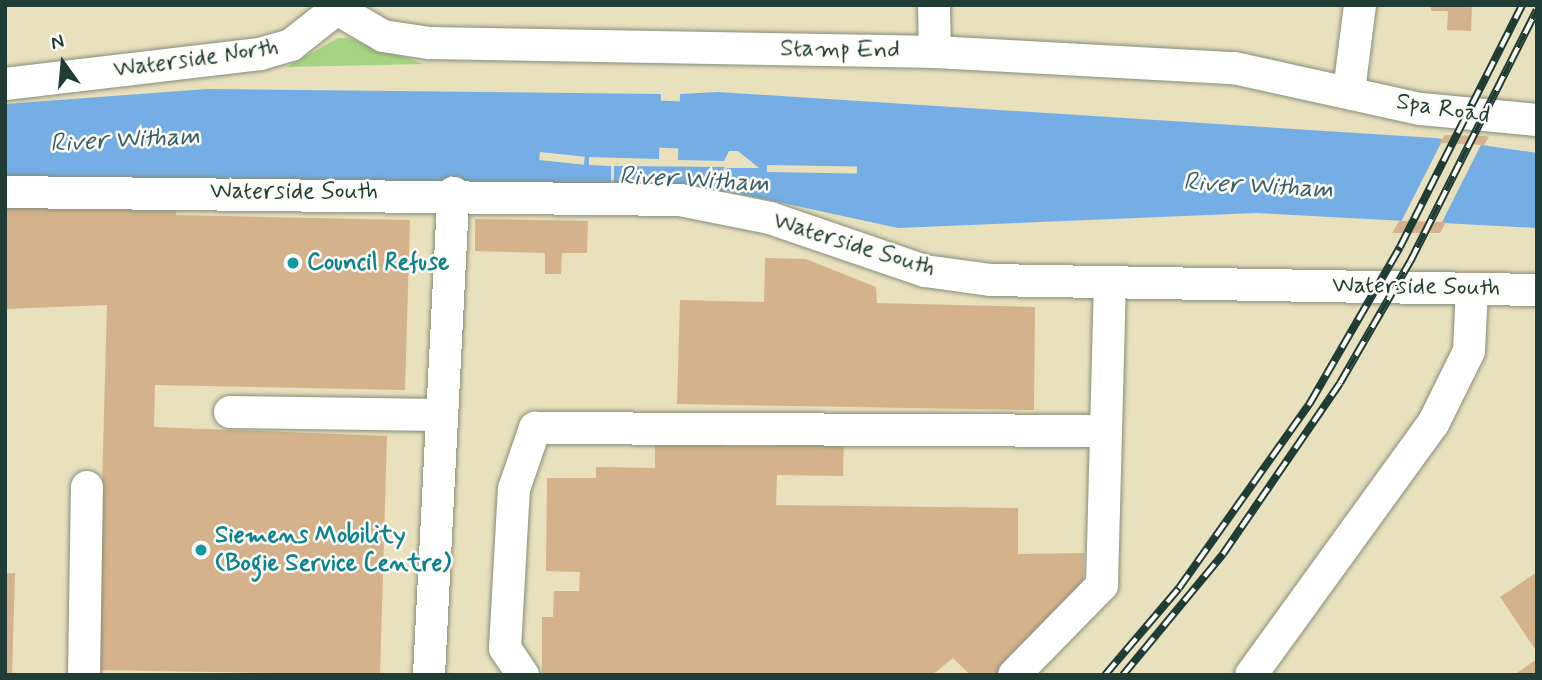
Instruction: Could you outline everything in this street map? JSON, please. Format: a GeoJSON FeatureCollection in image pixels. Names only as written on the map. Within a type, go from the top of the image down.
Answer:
{"type":"FeatureCollection","features":[{"type":"Feature","properties":{"kind":"street"},"geometry":{"type":"LineString","coordinates":[[934,5],[934,52]]}},
{"type":"Feature","properties":{"kind":"street"},"geometry":{"type":"LineString","coordinates":[[1349,91],[1360,5]]}},
{"type":"Feature","properties":{"kind":"street","name":"Stamp End"},"geometry":{"type":"LineString","coordinates":[[332,8],[383,36],[429,43],[934,52],[1234,68],[1349,91]]}},
{"type":"Feature","properties":{"kind":"street","name":"Waterside North"},"geometry":{"type":"LineString","coordinates":[[5,85],[260,54],[291,45],[332,8]]}},
{"type":"Feature","properties":{"kind":"street","name":"Spa Road"},"geometry":{"type":"LineString","coordinates":[[1349,91],[1448,114],[1537,120]]}},
{"type":"Feature","properties":{"kind":"street","name":"Waterside South"},"geometry":{"type":"LineString","coordinates":[[5,192],[453,194],[680,200],[770,218],[925,271],[991,280],[1537,290]]}},
{"type":"Feature","properties":{"kind":"street"},"geometry":{"type":"LineString","coordinates":[[429,675],[453,194]]}},
{"type":"Feature","properties":{"kind":"street"},"geometry":{"type":"LineString","coordinates":[[1014,675],[1102,586],[1111,282]]}},
{"type":"Feature","properties":{"kind":"street"},"geometry":{"type":"LineString","coordinates":[[1251,675],[1433,424],[1469,351],[1475,329],[1472,289]]}},
{"type":"Feature","properties":{"kind":"street"},"geometry":{"type":"LineString","coordinates":[[230,412],[442,415]]}},
{"type":"Feature","properties":{"kind":"street"},"geometry":{"type":"LineString","coordinates":[[523,675],[505,648],[514,489],[534,428],[1106,431]]}},
{"type":"Feature","properties":{"kind":"street"},"geometry":{"type":"LineString","coordinates":[[84,675],[87,487]]}},
{"type":"Feature","properties":{"kind":"green space"},"geometry":{"type":"Polygon","coordinates":[[[338,38],[348,38],[424,64],[287,67],[338,38]]]}},
{"type":"Feature","properties":{"kind":"water"},"geometry":{"type":"Polygon","coordinates":[[[207,89],[661,94],[659,159],[589,157],[589,165],[611,166],[611,189],[5,177],[5,104],[207,89]]]}},
{"type":"Feature","properties":{"kind":"water"},"geometry":{"type":"Polygon","coordinates":[[[718,92],[1435,138],[1537,153],[1537,228],[1256,213],[898,228],[727,191],[721,179],[727,168],[759,168],[738,151],[729,151],[724,161],[678,160],[680,94],[718,92]]]}},
{"type":"Feature","properties":{"kind":"water"},"geometry":{"type":"Polygon","coordinates":[[[614,166],[725,167],[717,179],[725,193],[614,189],[614,166]]]}},
{"type":"Feature","properties":{"kind":"pier"},"geometry":{"type":"Polygon","coordinates":[[[1443,139],[1483,141],[1440,226],[1400,224],[1443,139]]]}},
{"type":"Feature","properties":{"kind":"pier"},"geometry":{"type":"Polygon","coordinates":[[[540,152],[585,157],[584,165],[539,160],[540,152]]]}},
{"type":"Feature","properties":{"kind":"pier"},"geometry":{"type":"Polygon","coordinates":[[[767,165],[857,167],[857,174],[767,172],[767,165]]]}},
{"type":"Feature","properties":{"kind":"building"},"geometry":{"type":"Polygon","coordinates":[[[1431,5],[1472,5],[1471,31],[1447,30],[1448,11],[1431,11],[1431,5]]]}},
{"type":"Feature","properties":{"kind":"building"},"geometry":{"type":"Polygon","coordinates":[[[1445,135],[1489,137],[1484,145],[1439,143],[1445,135]]]}},
{"type":"Feature","properties":{"kind":"building"},"geometry":{"type":"Polygon","coordinates":[[[5,198],[175,200],[176,215],[410,220],[405,390],[155,385],[154,427],[387,436],[380,675],[97,670],[107,305],[5,309],[5,198]]]}},
{"type":"Feature","properties":{"kind":"building"},"geometry":{"type":"Polygon","coordinates":[[[475,219],[588,221],[587,253],[562,253],[561,274],[545,274],[545,253],[475,251],[475,219]]]}},
{"type":"Feature","properties":{"kind":"building"},"geometry":{"type":"Polygon","coordinates":[[[1399,221],[1446,222],[1440,233],[1392,233],[1399,221]]]}},
{"type":"Feature","properties":{"kind":"building"},"geometry":{"type":"Polygon","coordinates":[[[765,258],[806,259],[876,287],[877,303],[1035,307],[1034,410],[677,404],[680,300],[764,302],[765,258]]]}},
{"type":"Feature","properties":{"kind":"building"},"geometry":{"type":"Polygon","coordinates":[[[655,430],[725,432],[724,446],[777,446],[777,434],[844,435],[843,476],[777,475],[776,505],[1018,508],[1018,554],[1084,553],[1083,585],[1001,675],[970,675],[953,658],[932,675],[542,675],[542,617],[553,617],[554,591],[579,591],[580,572],[546,571],[547,478],[596,478],[596,467],[655,468],[655,430]]]}},
{"type":"Feature","properties":{"kind":"building"},"geometry":{"type":"Polygon","coordinates":[[[1537,572],[1537,652],[1500,597],[1537,572]]]}},
{"type":"Feature","properties":{"kind":"building"},"geometry":{"type":"Polygon","coordinates":[[[5,573],[15,573],[12,675],[5,675],[5,573]]]}},
{"type":"Feature","properties":{"kind":"building"},"geometry":{"type":"Polygon","coordinates":[[[1537,659],[1537,675],[1514,675],[1537,659]]]}},
{"type":"Feature","properties":{"kind":"waterway","name":"River Witham"},"geometry":{"type":"LineString","coordinates":[[594,121],[744,127]]}},
{"type":"Feature","properties":{"kind":"railway"},"geometry":{"type":"LineString","coordinates":[[1105,675],[1179,588],[1310,403],[1400,247],[1522,5]]}},
{"type":"Feature","properties":{"kind":"railway"},"geometry":{"type":"LineString","coordinates":[[1123,675],[1223,554],[1340,383],[1410,262],[1537,10]]}},
{"type":"Feature","properties":{"kind":"place","name":"Council Refuse"},"geometry":{"type":"Point","coordinates":[293,263]}},
{"type":"Feature","properties":{"kind":"place","name":"Siemens Mobility (Bogie Service Centre)"},"geometry":{"type":"Point","coordinates":[201,550]}}]}
